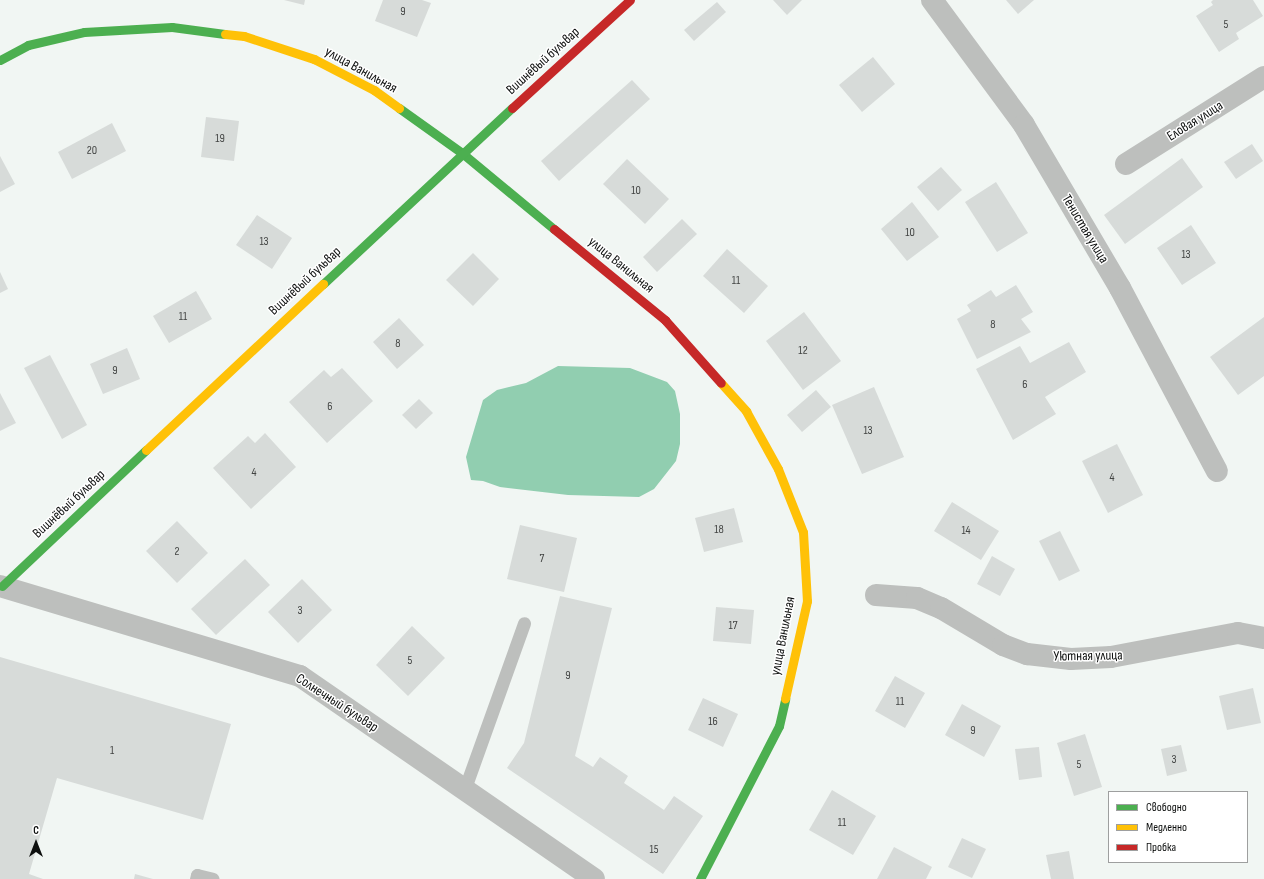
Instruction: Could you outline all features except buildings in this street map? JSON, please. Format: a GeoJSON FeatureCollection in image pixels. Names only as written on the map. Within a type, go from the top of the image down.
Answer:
{"type":"FeatureCollection","features":[{"type":"Feature","properties":{"kind":"street","name":"Вишнёвый бульвар"},"geometry":{"type":"LineString","coordinates":[[1,586],[462,153],[630,0]]}},
{"type":"Feature","properties":{"kind":"street","name":"Тенистая улица"},"geometry":{"type":"LineString","coordinates":[[932,0],[1024,125],[1120,288],[1217,471]]}},
{"type":"Feature","properties":{"kind":"street","name":"улица Ванильная"},"geometry":{"type":"LineString","coordinates":[[0,60],[28,45],[84,32],[172,27],[244,36],[314,59],[374,90],[462,153],[665,320],[746,411],[778,469],[803,532],[807,601],[779,726],[700,879]]}},
{"type":"Feature","properties":{"kind":"street","name":"Еловая улица"},"geometry":{"type":"LineString","coordinates":[[1126,164],[1264,77]]}},
{"type":"Feature","properties":{"kind":"street","name":"Солнечный бульвар"},"geometry":{"type":"LineString","coordinates":[[1,586],[300,676],[594,879]]}},
{"type":"Feature","properties":{"kind":"street","name":"Уютная улица"},"geometry":{"type":"LineString","coordinates":[[876,595],[917,598],[941,608],[1003,645],[1027,654],[1071,659],[1111,657],[1238,633],[1264,638]]}},
{"type":"Feature","properties":{"kind":"lane"},"geometry":{"type":"LineString","coordinates":[[464,788],[524,623]]}},
{"type":"Feature","properties":{"kind":"lane"},"geometry":{"type":"LineString","coordinates":[[196,879],[197,875],[213,879]]}},
{"type":"Feature","properties":{"kind":"shaded area"},"geometry":{"type":"Polygon","coordinates":[[[558,366],[630,368],[667,382],[675,391],[680,414],[680,444],[676,461],[654,489],[639,497],[568,495],[500,487],[483,481],[471,480],[466,457],[483,400],[497,390],[526,383],[558,366]]]}},
{"type":"Feature","properties":{"kind":"traffic: fast"},"geometry":{"type":"LineString","coordinates":[[0,60],[28,45],[84,32],[172,27],[225,34]]}},
{"type":"Feature","properties":{"kind":"traffic: fast"},"geometry":{"type":"LineString","coordinates":[[399,108],[462,153],[554,229]]}},
{"type":"Feature","properties":{"kind":"traffic: fast"},"geometry":{"type":"LineString","coordinates":[[323,284],[512,108]]}},
{"type":"Feature","properties":{"kind":"traffic: fast"},"geometry":{"type":"LineString","coordinates":[[2,586],[146,450]]}},
{"type":"Feature","properties":{"kind":"traffic: fast"},"geometry":{"type":"LineString","coordinates":[[700,879],[779,726],[785,699]]}},
{"type":"Feature","properties":{"kind":"traffic: slow"},"geometry":{"type":"LineString","coordinates":[[225,34],[244,36],[314,59],[374,90],[399,108]]}},
{"type":"Feature","properties":{"kind":"traffic: slow"},"geometry":{"type":"LineString","coordinates":[[146,450],[323,284]]}},
{"type":"Feature","properties":{"kind":"traffic: slow"},"geometry":{"type":"LineString","coordinates":[[721,383],[746,411],[778,469],[803,532],[807,601],[785,699]]}},
{"type":"Feature","properties":{"kind":"traffic: jam"},"geometry":{"type":"LineString","coordinates":[[512,108],[630,0]]}},
{"type":"Feature","properties":{"kind":"traffic: jam"},"geometry":{"type":"LineString","coordinates":[[554,229],[665,320],[721,383]]}}]}
